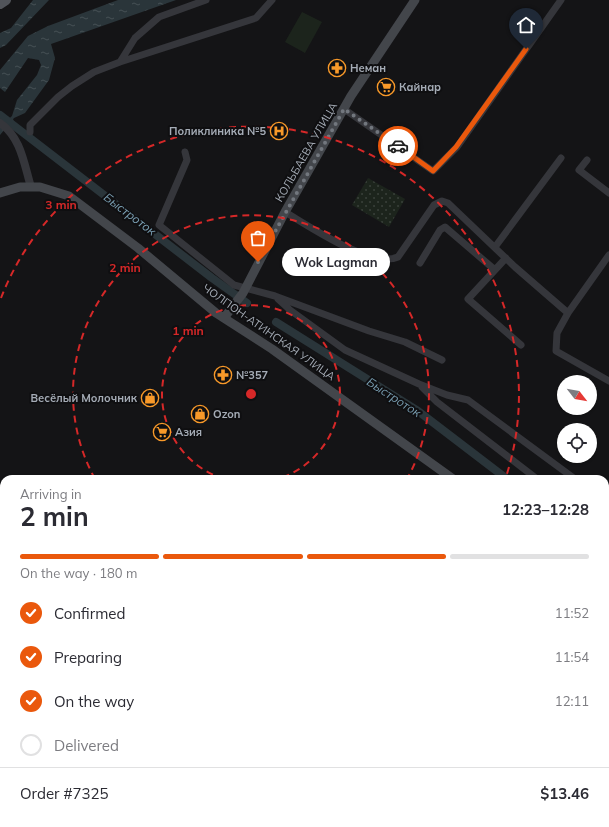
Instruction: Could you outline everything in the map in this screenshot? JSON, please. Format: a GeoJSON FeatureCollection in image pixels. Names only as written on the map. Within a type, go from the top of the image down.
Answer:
{"type":"FeatureCollection","features":[{"type":"Feature","properties":{"kind":"main road"},"geometry":{"type":"LineString","coordinates":[[0,4],[6,0]]}},
{"type":"Feature","properties":{"kind":"main road","name":"КОЛЬБАЕВА УЛИЦА"},"geometry":{"type":"LineString","coordinates":[[224,318],[233,308],[244,290],[285,212],[344,109],[415,0]]}},
{"type":"Feature","properties":{"kind":"main road","name":"ЧОЛПОН-АТИНСКАЯ УЛИЦА"},"geometry":{"type":"LineString","coordinates":[[0,193],[20,187],[40,187],[58,191],[79,202],[224,318],[272,349],[447,475]]}},
{"type":"Feature","properties":{"kind":"street"},"geometry":{"type":"LineString","coordinates":[[120,62],[135,38],[159,17],[206,0]]}},
{"type":"Feature","properties":{"kind":"street"},"geometry":{"type":"LineString","coordinates":[[30,132],[30,125],[58,96],[94,72],[120,62],[256,18],[272,0]]}},
{"type":"Feature","properties":{"kind":"street"},"geometry":{"type":"LineString","coordinates":[[344,109],[433,171],[456,147],[561,0]]}},
{"type":"Feature","properties":{"kind":"street"},"geometry":{"type":"LineString","coordinates":[[0,123],[9,129],[18,144],[31,187]]}},
{"type":"Feature","properties":{"kind":"street"},"geometry":{"type":"LineString","coordinates":[[185,152],[187,160],[159,225],[234,285],[244,290],[275,296],[369,331],[405,342],[442,360]]}},
{"type":"Feature","properties":{"kind":"street"},"geometry":{"type":"LineString","coordinates":[[495,247],[561,158]]}},
{"type":"Feature","properties":{"kind":"street"},"geometry":{"type":"LineString","coordinates":[[587,160],[579,170],[609,193]]}},
{"type":"Feature","properties":{"kind":"street"},"geometry":{"type":"LineString","coordinates":[[285,212],[352,250],[366,256],[390,261],[398,258],[434,205],[442,202],[448,203],[506,258],[568,313]]}},
{"type":"Feature","properties":{"kind":"street"},"geometry":{"type":"LineString","coordinates":[[420,263],[440,230],[445,227],[495,270]]}},
{"type":"Feature","properties":{"kind":"street"},"geometry":{"type":"LineString","coordinates":[[609,255],[568,313],[557,332],[556,351],[609,381]]}},
{"type":"Feature","properties":{"kind":"street"},"geometry":{"type":"LineString","coordinates":[[506,258],[468,299],[521,345]]}},
{"type":"Feature","properties":{"kind":"street"},"geometry":{"type":"LineString","coordinates":[[275,296],[290,310],[345,350],[419,384],[447,395],[468,400],[570,475]]}},
{"type":"Feature","properties":{"kind":"street"},"geometry":{"type":"LineString","coordinates":[[419,384],[437,402],[532,475]]}},
{"type":"Feature","properties":{"kind":"shaded area"},"geometry":{"type":"Polygon","coordinates":[[[302,12],[322,22],[305,53],[285,42],[302,12]]]}},
{"type":"Feature","properties":{"kind":"shaded area"},"geometry":{"type":"Polygon","coordinates":[[[368,178],[405,199],[389,227],[352,205],[368,178]]]}},
{"type":"Feature","properties":{"kind":"water"},"geometry":{"type":"Polygon","coordinates":[[[33,0],[49,0],[6,45],[0,48],[0,33],[11,28],[33,0]]]}},
{"type":"Feature","properties":{"kind":"water"},"geometry":{"type":"Polygon","coordinates":[[[118,0],[176,0],[51,44],[55,58],[49,80],[25,113],[14,118],[0,135],[0,127],[12,116],[17,100],[37,75],[41,65],[39,60],[28,58],[5,92],[0,88],[0,70],[28,36],[48,26],[118,0]]]}},
{"type":"Feature","properties":{"kind":"waterway","name":"Быстроток"},"geometry":{"type":"LineString","coordinates":[[0,115],[212,278],[247,303]]}},
{"type":"Feature","properties":{"kind":"waterway","name":"Быстроток"},"geometry":{"type":"LineString","coordinates":[[12,118],[13,125]]}},
{"type":"Feature","properties":{"kind":"waterway","name":"Быстроток"},"geometry":{"type":"LineString","coordinates":[[276,322],[418,411],[502,475]]}},
{"type":"Feature","properties":{"kind":"way so far"},"geometry":{"type":"LineString","coordinates":[[258,262],[344,109],[398,146]]}},
{"type":"Feature","properties":{"kind":"place","name":"Неман"},"geometry":{"type":"Point","coordinates":[337,68]}},
{"type":"Feature","properties":{"kind":"place","name":"Кайнар"},"geometry":{"type":"Point","coordinates":[386,87]}},
{"type":"Feature","properties":{"kind":"place","name":"Поликлиника №5"},"geometry":{"type":"Point","coordinates":[279,131]}},
{"type":"Feature","properties":{"kind":"place","name":"Wok Lagman"},"geometry":{"type":"Point","coordinates":[258,262]}},
{"type":"Feature","properties":{"kind":"place","name":"№357"},"geometry":{"type":"Point","coordinates":[223,375]}},
{"type":"Feature","properties":{"kind":"place","name":"Весёлый Молочник"},"geometry":{"type":"Point","coordinates":[150,398]}},
{"type":"Feature","properties":{"kind":"place","name":"Ozon"},"geometry":{"type":"Point","coordinates":[200,414]}},
{"type":"Feature","properties":{"kind":"place","name":"Азия"},"geometry":{"type":"Point","coordinates":[162,432]}},
{"type":"Feature","properties":{"kind":"route"},"geometry":{"type":"LineString","coordinates":[[398,146],[433,171],[456,147],[526,49]]}}]}
